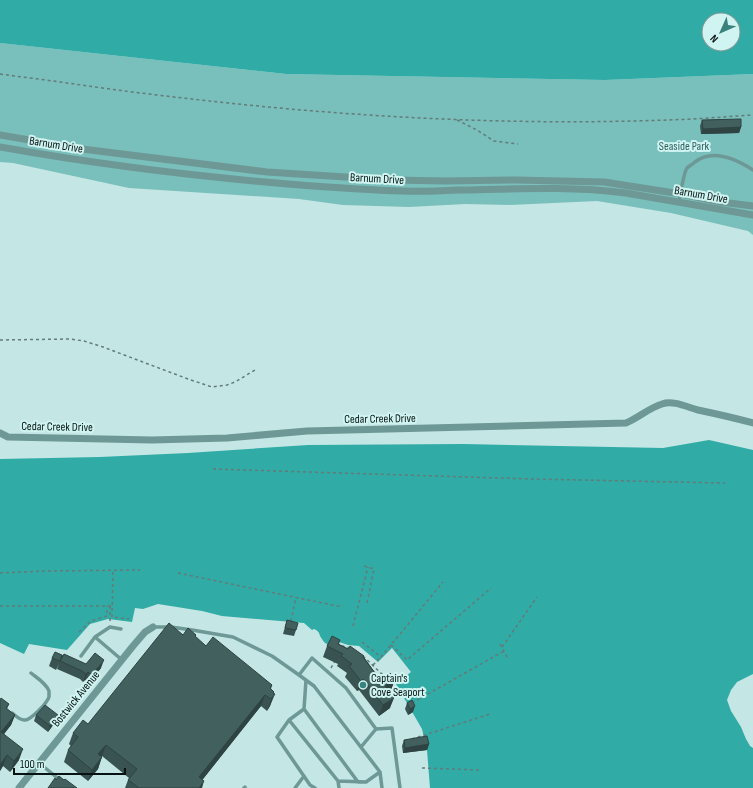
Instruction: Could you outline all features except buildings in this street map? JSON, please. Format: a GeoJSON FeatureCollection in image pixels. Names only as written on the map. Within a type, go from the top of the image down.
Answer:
{"type":"FeatureCollection","features":[{"type":"Feature","properties":{"kind":"street","name":"Barnum Drive"},"geometry":{"type":"LineString","coordinates":[[0,135],[82,149],[267,172],[392,180],[604,182],[753,206]]}},
{"type":"Feature","properties":{"kind":"street","name":"Barnum Drive"},"geometry":{"type":"LineString","coordinates":[[0,147],[70,159],[251,181],[404,192],[502,189],[576,189],[626,193],[753,215]]}},
{"type":"Feature","properties":{"kind":"street","name":"Cedar Creek Drive"},"geometry":{"type":"LineString","coordinates":[[0,434],[8,437],[152,440],[227,438],[307,431],[626,424],[663,403],[677,403],[753,423]]}},
{"type":"Feature","properties":{"kind":"street","name":"Bostwick Avenue"},"geometry":{"type":"LineString","coordinates":[[19,788],[145,632],[153,627]]}},
{"type":"Feature","properties":{"kind":"lane"},"geometry":{"type":"LineString","coordinates":[[679,202],[687,169],[697,161],[707,156],[723,156],[737,161],[753,170]]}},
{"type":"Feature","properties":{"kind":"lane"},"geometry":{"type":"LineString","coordinates":[[81,656],[95,638],[110,627],[121,629]]}},
{"type":"Feature","properties":{"kind":"lane"},"geometry":{"type":"LineString","coordinates":[[153,627],[171,627],[233,637],[272,656],[314,686],[380,772],[382,788]]}},
{"type":"Feature","properties":{"kind":"lane"},"geometry":{"type":"LineString","coordinates":[[95,638],[122,660]]}},
{"type":"Feature","properties":{"kind":"lane"},"geometry":{"type":"LineString","coordinates":[[299,675],[312,658],[346,688],[376,729]]}},
{"type":"Feature","properties":{"kind":"lane"},"geometry":{"type":"LineString","coordinates":[[7,709],[21,719],[25,720],[29,719],[45,704],[49,698],[49,691],[44,683],[31,673]]}},
{"type":"Feature","properties":{"kind":"lane"},"geometry":{"type":"LineString","coordinates":[[306,680],[304,709],[358,782]]}},
{"type":"Feature","properties":{"kind":"lane"},"geometry":{"type":"LineString","coordinates":[[304,709],[289,720],[277,737],[310,785],[315,788]]}},
{"type":"Feature","properties":{"kind":"lane"},"geometry":{"type":"LineString","coordinates":[[289,720],[338,781],[339,788]]}},
{"type":"Feature","properties":{"kind":"lane"},"geometry":{"type":"LineString","coordinates":[[361,747],[376,729],[392,728],[400,788]]}},
{"type":"Feature","properties":{"kind":"lane"},"geometry":{"type":"LineString","coordinates":[[39,763],[65,783]]}},
{"type":"Feature","properties":{"kind":"lane"},"geometry":{"type":"LineString","coordinates":[[338,781],[366,782],[380,772]]}},
{"type":"Feature","properties":{"kind":"lane"},"geometry":{"type":"LineString","coordinates":[[295,788],[304,776]]}},
{"type":"Feature","properties":{"kind":"path"},"geometry":{"type":"LineString","coordinates":[[0,74],[216,102],[339,114],[455,120],[581,122],[694,119],[753,115]]}},
{"type":"Feature","properties":{"kind":"path"},"geometry":{"type":"LineString","coordinates":[[455,120],[477,130],[494,141],[518,144]]}},
{"type":"Feature","properties":{"kind":"path"},"geometry":{"type":"LineString","coordinates":[[0,340],[70,339],[84,341],[212,387],[227,385],[254,370]]}},
{"type":"Feature","properties":{"kind":"path"},"geometry":{"type":"LineString","coordinates":[[213,469],[531,479],[725,483]]}},
{"type":"Feature","properties":{"kind":"path"},"geometry":{"type":"LineString","coordinates":[[364,566],[374,569],[367,603]]}},
{"type":"Feature","properties":{"kind":"path"},"geometry":{"type":"LineString","coordinates":[[353,626],[368,568]]}},
{"type":"Feature","properties":{"kind":"path"},"geometry":{"type":"LineString","coordinates":[[0,573],[140,570]]}},
{"type":"Feature","properties":{"kind":"path"},"geometry":{"type":"LineString","coordinates":[[113,571],[112,617],[129,619]]}},
{"type":"Feature","properties":{"kind":"path"},"geometry":{"type":"LineString","coordinates":[[178,573],[342,607]]}},
{"type":"Feature","properties":{"kind":"path"},"geometry":{"type":"LineString","coordinates":[[373,665],[444,582]]}},
{"type":"Feature","properties":{"kind":"path"},"geometry":{"type":"LineString","coordinates":[[391,645],[407,660],[492,588]]}},
{"type":"Feature","properties":{"kind":"path"},"geometry":{"type":"LineString","coordinates":[[290,623],[296,597]]}},
{"type":"Feature","properties":{"kind":"path"},"geometry":{"type":"LineString","coordinates":[[502,647],[537,597]]}},
{"type":"Feature","properties":{"kind":"path"},"geometry":{"type":"LineString","coordinates":[[0,606],[112,606]]}},
{"type":"Feature","properties":{"kind":"path"},"geometry":{"type":"LineString","coordinates":[[108,606],[110,618]]}},
{"type":"Feature","properties":{"kind":"path"},"geometry":{"type":"LineString","coordinates":[[79,632],[91,621],[107,616],[108,606]]}},
{"type":"Feature","properties":{"kind":"path"},"geometry":{"type":"LineString","coordinates":[[362,642],[381,656]]}},
{"type":"Feature","properties":{"kind":"path"},"geometry":{"type":"LineString","coordinates":[[500,644],[508,659]]}},
{"type":"Feature","properties":{"kind":"path"},"geometry":{"type":"LineString","coordinates":[[342,648],[343,646],[351,648]]}},
{"type":"Feature","properties":{"kind":"path"},"geometry":{"type":"LineString","coordinates":[[409,705],[504,651]]}},
{"type":"Feature","properties":{"kind":"path"},"geometry":{"type":"LineString","coordinates":[[363,655],[390,682]]}},
{"type":"Feature","properties":{"kind":"path"},"geometry":{"type":"LineString","coordinates":[[328,673],[335,660]]}},
{"type":"Feature","properties":{"kind":"path"},"geometry":{"type":"LineString","coordinates":[[412,739],[490,714]]}},
{"type":"Feature","properties":{"kind":"path"},"geometry":{"type":"LineString","coordinates":[[422,768],[481,770]]}},
{"type":"Feature","properties":{"kind":"green space","name":"Seaside Park"},"geometry":{"type":"Polygon","coordinates":[[[0,43],[286,74],[605,80],[753,74],[753,235],[748,231],[671,213],[597,201],[510,205],[465,204],[409,207],[343,205],[299,199],[129,188],[13,163],[0,162],[0,43]]]}},
{"type":"Feature","properties":{"kind":"shaded area"},"geometry":{"type":"Polygon","coordinates":[[[0,0],[753,0],[753,74],[605,80],[286,74],[0,43],[0,0]]]}},
{"type":"Feature","properties":{"kind":"shaded area"},"geometry":{"type":"Polygon","coordinates":[[[709,440],[753,450],[753,674],[737,682],[731,690],[727,700],[731,711],[741,727],[746,739],[753,748],[753,788],[430,788],[427,750],[422,729],[396,684],[411,672],[392,648],[378,662],[359,646],[339,642],[330,646],[323,641],[318,631],[314,629],[312,630],[304,623],[222,616],[202,611],[158,604],[143,609],[135,608],[132,622],[108,619],[90,624],[67,650],[29,644],[24,654],[0,643],[0,459],[188,453],[308,445],[463,444],[663,448],[709,440]]]}},
{"type":"Feature","properties":{"kind":"place","name":"Captain's Cove Seaport"},"geometry":{"type":"Point","coordinates":[363,685]}}]}
